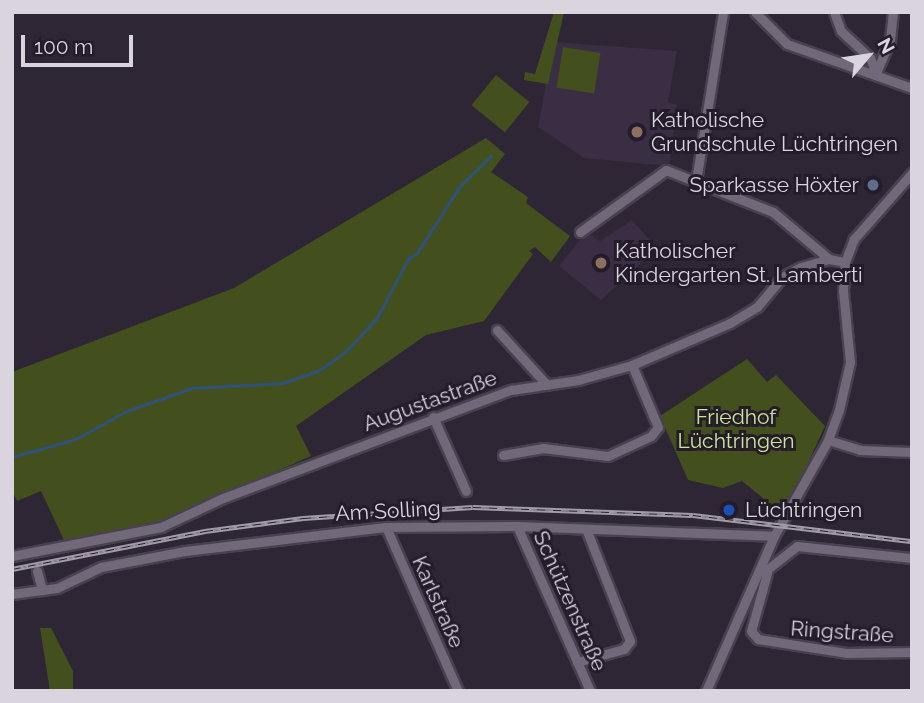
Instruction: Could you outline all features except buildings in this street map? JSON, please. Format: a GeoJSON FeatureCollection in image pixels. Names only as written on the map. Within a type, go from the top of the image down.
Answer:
{"type":"FeatureCollection","features":[{"type":"Feature","properties":{"kind":"street"},"geometry":{"type":"LineString","coordinates":[[696,181],[723,12]]}},
{"type":"Feature","properties":{"kind":"street"},"geometry":{"type":"LineString","coordinates":[[755,12],[787,44],[876,73],[912,88]]}},
{"type":"Feature","properties":{"kind":"street"},"geometry":{"type":"LineString","coordinates":[[835,12],[841,31],[870,58],[876,73]]}},
{"type":"Feature","properties":{"kind":"street"},"geometry":{"type":"LineString","coordinates":[[876,73],[890,40],[893,12]]}},
{"type":"Feature","properties":{"kind":"street"},"geometry":{"type":"LineString","coordinates":[[580,232],[666,170],[773,212],[829,260]]}},
{"type":"Feature","properties":{"kind":"street"},"geometry":{"type":"LineString","coordinates":[[706,691],[763,571],[774,536],[828,440],[850,362],[843,290],[845,262],[860,232],[912,173]]}},
{"type":"Feature","properties":{"kind":"street","name":"Augustastraße"},"geometry":{"type":"LineString","coordinates":[[12,556],[161,527],[223,498],[510,390],[632,365],[730,323],[757,307],[782,277],[829,260],[845,262]]}},
{"type":"Feature","properties":{"kind":"street"},"geometry":{"type":"LineString","coordinates":[[497,330],[547,384]]}},
{"type":"Feature","properties":{"kind":"street"},"geometry":{"type":"LineString","coordinates":[[503,455],[543,448],[608,456],[652,436],[658,427],[632,365]]}},
{"type":"Feature","properties":{"kind":"street"},"geometry":{"type":"LineString","coordinates":[[433,417],[466,491]]}},
{"type":"Feature","properties":{"kind":"street"},"geometry":{"type":"LineString","coordinates":[[828,440],[860,450],[912,452]]}},
{"type":"Feature","properties":{"kind":"street","name":"Am Solling"},"geometry":{"type":"LineString","coordinates":[[12,594],[42,590],[101,567],[185,551],[386,527],[517,526],[774,536]]}},
{"type":"Feature","properties":{"kind":"street","name":"Schützenstraße"},"geometry":{"type":"LineString","coordinates":[[517,526],[590,691]]}},
{"type":"Feature","properties":{"kind":"street","name":"Karlstraße"},"geometry":{"type":"LineString","coordinates":[[386,527],[458,691]]}},
{"type":"Feature","properties":{"kind":"street"},"geometry":{"type":"LineString","coordinates":[[577,662],[624,649],[629,641],[586,529]]}},
{"type":"Feature","properties":{"kind":"street"},"geometry":{"type":"LineString","coordinates":[[763,571],[797,546],[912,558]]}},
{"type":"Feature","properties":{"kind":"street"},"geometry":{"type":"LineString","coordinates":[[33,551],[42,590]]}},
{"type":"Feature","properties":{"kind":"street","name":"Ringstraße"},"geometry":{"type":"LineString","coordinates":[[763,571],[751,631],[758,639],[846,653],[912,652]]}},
{"type":"Feature","properties":{"kind":"shaded area"},"geometry":{"type":"Polygon","coordinates":[[[554,42],[677,51],[668,102],[677,105],[669,166],[584,158],[538,127],[554,42]]]}},
{"type":"Feature","properties":{"kind":"shaded area","name":"Katholischer Kindergarten St. Lamberti"},"geometry":{"type":"Polygon","coordinates":[[[632,220],[657,248],[601,300],[559,266],[586,232],[600,241],[632,220]]]}},
{"type":"Feature","properties":{"kind":"green space"},"geometry":{"type":"Polygon","coordinates":[[[554,12],[564,12],[548,84],[524,80],[525,72],[535,74],[554,12]]]}},
{"type":"Feature","properties":{"kind":"green space"},"geometry":{"type":"Polygon","coordinates":[[[563,47],[601,53],[594,93],[557,87],[563,47]]]}},
{"type":"Feature","properties":{"kind":"green space"},"geometry":{"type":"Polygon","coordinates":[[[496,75],[529,102],[505,132],[471,105],[496,75]]]}},
{"type":"Feature","properties":{"kind":"green space"},"geometry":{"type":"Polygon","coordinates":[[[486,138],[505,154],[491,172],[528,197],[526,203],[570,236],[551,262],[535,247],[529,251],[533,254],[484,321],[426,335],[296,426],[311,456],[159,523],[64,540],[41,491],[17,501],[12,490],[12,372],[234,288],[486,138]]]}},
{"type":"Feature","properties":{"kind":"green space","name":"Friedhof Lüchtringen"},"geometry":{"type":"Polygon","coordinates":[[[747,359],[767,382],[776,375],[825,426],[790,502],[782,507],[773,506],[742,481],[723,488],[688,480],[660,416],[747,359]]]}},
{"type":"Feature","properties":{"kind":"green space"},"geometry":{"type":"Polygon","coordinates":[[[40,628],[51,628],[73,671],[73,691],[50,691],[40,628]]]}},
{"type":"Feature","properties":{"kind":"waterway"},"geometry":{"type":"LineString","coordinates":[[12,457],[76,439],[127,411],[192,388],[283,383],[318,371],[345,352],[377,318],[408,259],[417,253],[460,186],[491,156]]}},
{"type":"Feature","properties":{"kind":"railway"},"geometry":{"type":"LineString","coordinates":[[12,569],[205,531],[303,518],[473,507],[693,515],[912,541]]}},
{"type":"Feature","properties":{"kind":"place","name":"Katholische Grundschule Lüchtringen"},"geometry":{"type":"Point","coordinates":[637,132]}},
{"type":"Feature","properties":{"kind":"place","name":"Sparkasse Höxter"},"geometry":{"type":"Point","coordinates":[873,185]}},
{"type":"Feature","properties":{"kind":"place","name":"Katholischer Kindergarten St. Lamberti"},"geometry":{"type":"Point","coordinates":[601,263]}},
{"type":"Feature","properties":{"kind":"place","name":"Lüchtringen"},"geometry":{"type":"Point","coordinates":[729,510]}}]}
